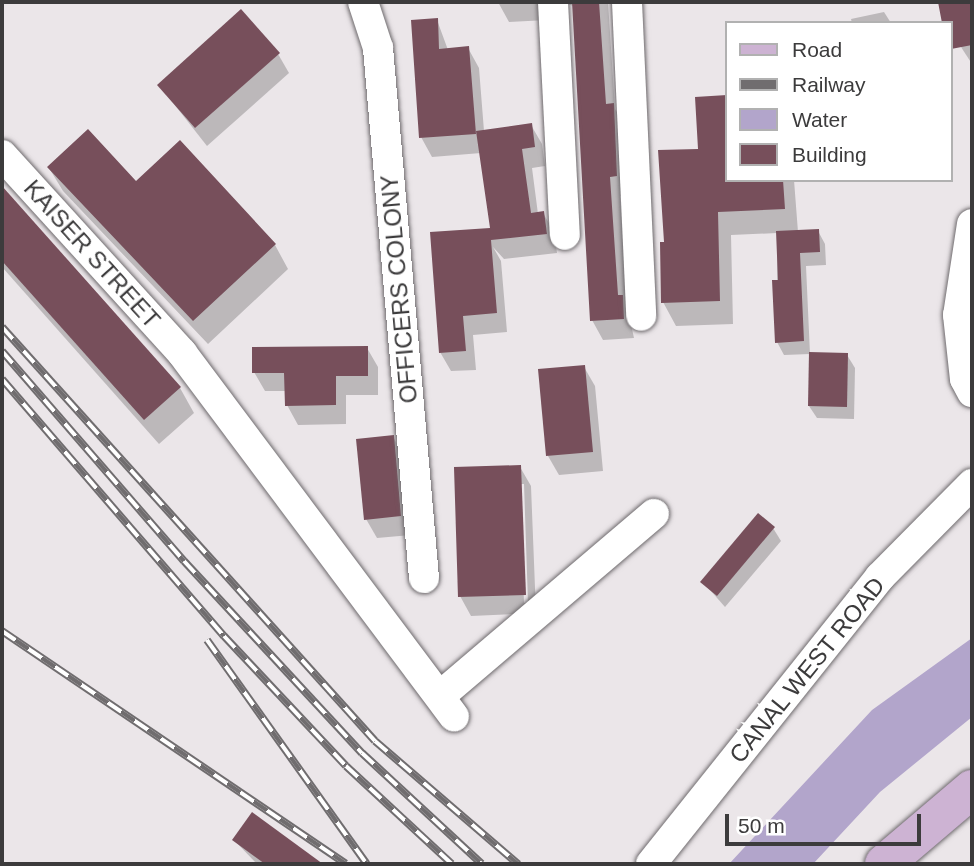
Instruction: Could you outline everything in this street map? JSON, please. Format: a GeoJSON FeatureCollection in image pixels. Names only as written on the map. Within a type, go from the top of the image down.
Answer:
{"type":"FeatureCollection","features":[{"type":"Feature","properties":{"kind":"main road"},"geometry":{"type":"LineString","coordinates":[[884,864],[972,789]]}},
{"type":"Feature","properties":{"kind":"street","name":"OFFICERS COLONY"},"geometry":{"type":"LineString","coordinates":[[363,2],[377,48],[424,578]]}},
{"type":"Feature","properties":{"kind":"street"},"geometry":{"type":"LineString","coordinates":[[553,2],[565,235]]}},
{"type":"Feature","properties":{"kind":"street"},"geometry":{"type":"LineString","coordinates":[[627,2],[641,316]]}},
{"type":"Feature","properties":{"kind":"street","name":"KAISER STREET"},"geometry":{"type":"LineString","coordinates":[[2,155],[182,353],[447,706],[654,514]]}},
{"type":"Feature","properties":{"kind":"street"},"geometry":{"type":"LineString","coordinates":[[972,224],[958,315],[965,380],[972,392]]}},
{"type":"Feature","properties":{"kind":"street","name":"CANAL WEST ROAD"},"geometry":{"type":"LineString","coordinates":[[651,864],[880,577],[972,484]]}},
{"type":"Feature","properties":{"kind":"water"},"geometry":{"type":"Polygon","coordinates":[[[972,638],[972,717],[880,792],[813,864],[729,864],[872,710],[972,638]]]}},
{"type":"Feature","properties":{"kind":"building"},"geometry":{"type":"Polygon","coordinates":[[[572,2],[599,2],[606,104],[614,103],[617,176],[610,177],[618,295],[623,295],[624,319],[590,321],[572,2]]]}},
{"type":"Feature","properties":{"kind":"building"},"geometry":{"type":"Polygon","coordinates":[[[938,2],[972,2],[972,45],[953,49],[953,21],[942,21],[938,2]]]}},
{"type":"Feature","properties":{"kind":"building"},"geometry":{"type":"Polygon","coordinates":[[[241,9],[280,53],[195,128],[157,85],[241,9]]]}},
{"type":"Feature","properties":{"kind":"building"},"geometry":{"type":"Polygon","coordinates":[[[438,18],[439,49],[469,46],[476,134],[419,138],[411,20],[438,18]]]}},
{"type":"Feature","properties":{"kind":"building"},"geometry":{"type":"Polygon","coordinates":[[[726,95],[726,182],[783,182],[785,209],[718,212],[720,301],[661,303],[660,242],[664,242],[658,150],[698,149],[695,97],[726,95]]]}},
{"type":"Feature","properties":{"kind":"building"},"geometry":{"type":"Polygon","coordinates":[[[532,123],[535,147],[522,149],[531,213],[544,211],[547,234],[491,240],[497,313],[463,316],[466,351],[439,353],[430,232],[490,228],[476,131],[532,123]]]}},
{"type":"Feature","properties":{"kind":"building"},"geometry":{"type":"Polygon","coordinates":[[[88,129],[136,181],[180,140],[276,244],[193,321],[47,167],[88,129]]]}},
{"type":"Feature","properties":{"kind":"building"},"geometry":{"type":"Polygon","coordinates":[[[2,186],[181,387],[144,420],[2,261],[2,186]]]}},
{"type":"Feature","properties":{"kind":"building"},"geometry":{"type":"Polygon","coordinates":[[[819,229],[820,252],[800,253],[804,341],[775,343],[772,280],[778,280],[776,231],[819,229]]]}},
{"type":"Feature","properties":{"kind":"building"},"geometry":{"type":"Polygon","coordinates":[[[368,346],[368,376],[336,376],[336,405],[285,406],[284,373],[252,373],[252,347],[368,346]]]}},
{"type":"Feature","properties":{"kind":"building"},"geometry":{"type":"Polygon","coordinates":[[[809,352],[848,353],[847,407],[808,406],[809,352]]]}},
{"type":"Feature","properties":{"kind":"building"},"geometry":{"type":"Polygon","coordinates":[[[585,365],[593,452],[546,456],[538,369],[585,365]]]}},
{"type":"Feature","properties":{"kind":"building"},"geometry":{"type":"Polygon","coordinates":[[[394,435],[401,516],[364,520],[356,439],[394,435]]]}},
{"type":"Feature","properties":{"kind":"building"},"geometry":{"type":"Polygon","coordinates":[[[521,465],[526,595],[458,597],[454,467],[521,465]]]}},
{"type":"Feature","properties":{"kind":"building"},"geometry":{"type":"Polygon","coordinates":[[[758,513],[775,527],[717,596],[700,582],[758,513]]]}},
{"type":"Feature","properties":{"kind":"building"},"geometry":{"type":"Polygon","coordinates":[[[252,812],[323,864],[265,864],[232,840],[252,812]]]}},
{"type":"Feature","properties":{"kind":"railway"},"geometry":{"type":"LineString","coordinates":[[2,327],[375,741],[518,864]]}},
{"type":"Feature","properties":{"kind":"railway"},"geometry":{"type":"LineString","coordinates":[[2,351],[184,561],[362,753],[482,864]]}},
{"type":"Feature","properties":{"kind":"railway"},"geometry":{"type":"LineString","coordinates":[[2,379],[224,636],[346,766],[452,864]]}},
{"type":"Feature","properties":{"kind":"railway"},"geometry":{"type":"LineString","coordinates":[[2,631],[346,864]]}},
{"type":"Feature","properties":{"kind":"railway"},"geometry":{"type":"LineString","coordinates":[[207,640],[367,864]]}}]}
